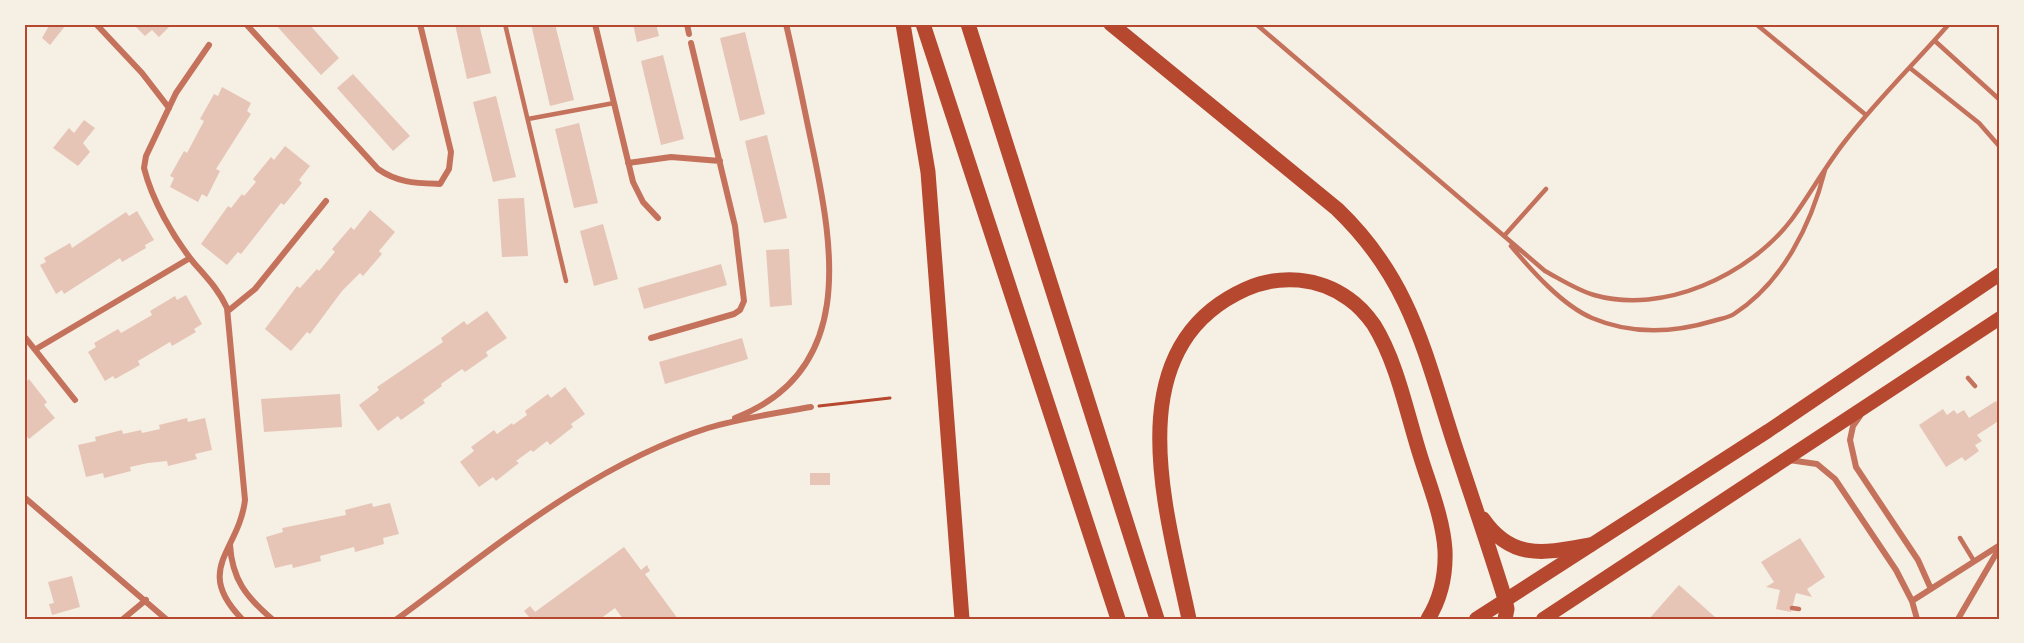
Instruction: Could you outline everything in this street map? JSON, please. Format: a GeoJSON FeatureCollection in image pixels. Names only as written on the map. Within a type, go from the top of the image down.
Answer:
{"type":"FeatureCollection","features":[{"type":"Feature","properties":{"kind":"highway"},"geometry":{"type":"LineString","coordinates":[[903,24],[928,172],[962,619]]}},
{"type":"Feature","properties":{"kind":"highway"},"geometry":{"type":"LineString","coordinates":[[923,24],[1118,619]]}},
{"type":"Feature","properties":{"kind":"highway"},"geometry":{"type":"LineString","coordinates":[[968,24],[1156,619]]}},
{"type":"Feature","properties":{"kind":"highway"},"geometry":{"type":"LineString","coordinates":[[1111,24],[1330,202],[1358,229],[1375,251],[1404,296],[1414,320],[1505,600],[1507,609],[1504,619]]}},
{"type":"Feature","properties":{"kind":"highway"},"geometry":{"type":"LineString","coordinates":[[1189,619],[1159,464],[1160,417],[1168,374],[1184,340],[1214,309],[1251,287],[1287,279],[1322,285],[1351,300],[1367,316],[1385,349],[1407,414],[1444,540],[1443,582],[1428,619]]}},
{"type":"Feature","properties":{"kind":"highway"},"geometry":{"type":"LineString","coordinates":[[1473,501],[1491,530],[1502,540],[1522,550],[1544,553],[1590,545]]}},
{"type":"Feature","properties":{"kind":"main road"},"geometry":{"type":"LineString","coordinates":[[1476,619],[1778,424],[2000,274]]}},
{"type":"Feature","properties":{"kind":"main road"},"geometry":{"type":"LineString","coordinates":[[1544,619],[2000,318]]}},
{"type":"Feature","properties":{"kind":"street"},"geometry":{"type":"LineString","coordinates":[[96,24],[142,73],[169,108]]}},
{"type":"Feature","properties":{"kind":"street"},"geometry":{"type":"LineString","coordinates":[[246,24],[378,169],[392,179],[407,183],[440,184],[449,170],[451,152],[420,24]]}},
{"type":"Feature","properties":{"kind":"street"},"geometry":{"type":"LineString","coordinates":[[595,24],[637,193],[658,218]]}},
{"type":"Feature","properties":{"kind":"street"},"geometry":{"type":"LineString","coordinates":[[687,24],[689,34]]}},
{"type":"Feature","properties":{"kind":"street"},"geometry":{"type":"LineString","coordinates":[[397,619],[520,528],[576,492],[643,455],[751,411],[784,390],[800,373],[813,353],[825,320],[829,281],[828,241],[816,165],[786,24]]}},
{"type":"Feature","properties":{"kind":"street"},"geometry":{"type":"LineString","coordinates":[[651,338],[734,314],[743,306],[737,235],[691,43]]}},
{"type":"Feature","properties":{"kind":"street"},"geometry":{"type":"LineString","coordinates":[[209,45],[192,65],[169,108],[146,156],[144,168],[174,235],[190,258],[220,292],[228,311],[245,500],[243,516],[222,559],[218,576],[230,605],[242,619]]}},
{"type":"Feature","properties":{"kind":"street"},"geometry":{"type":"LineString","coordinates":[[628,163],[671,158],[720,161]]}},
{"type":"Feature","properties":{"kind":"street"},"geometry":{"type":"LineString","coordinates":[[228,311],[255,289],[326,201]]}},
{"type":"Feature","properties":{"kind":"street"},"geometry":{"type":"LineString","coordinates":[[36,349],[190,258]]}},
{"type":"Feature","properties":{"kind":"street"},"geometry":{"type":"LineString","coordinates":[[24,336],[75,400]]}},
{"type":"Feature","properties":{"kind":"street"},"geometry":{"type":"LineString","coordinates":[[1866,406],[1853,426],[1850,440],[1851,454],[1856,467],[1918,560],[1931,589]]}},
{"type":"Feature","properties":{"kind":"street"},"geometry":{"type":"LineString","coordinates":[[709,428],[812,407]]}},
{"type":"Feature","properties":{"kind":"street"},"geometry":{"type":"LineString","coordinates":[[1783,461],[1816,464],[1834,479],[1896,570],[1912,601],[1917,619]]}},
{"type":"Feature","properties":{"kind":"street"},"geometry":{"type":"LineString","coordinates":[[24,496],[44,516],[166,619]]}},
{"type":"Feature","properties":{"kind":"street"},"geometry":{"type":"LineString","coordinates":[[230,544],[232,567],[240,588],[272,619]]}},
{"type":"Feature","properties":{"kind":"street"},"geometry":{"type":"LineString","coordinates":[[1912,601],[2000,546]]}},
{"type":"Feature","properties":{"kind":"street"},"geometry":{"type":"LineString","coordinates":[[1958,619],[2000,546]]}},
{"type":"Feature","properties":{"kind":"street"},"geometry":{"type":"LineString","coordinates":[[123,619],[146,600]]}},
{"type":"Feature","properties":{"kind":"lane"},"geometry":{"type":"LineString","coordinates":[[505,24],[566,281]]}},
{"type":"Feature","properties":{"kind":"lane"},"geometry":{"type":"LineString","coordinates":[[1256,24],[1545,271],[1594,295],[1638,301],[1673,296],[1715,279],[1752,259],[1791,220],[1826,167],[1866,115],[1949,24]]}},
{"type":"Feature","properties":{"kind":"lane"},"geometry":{"type":"LineString","coordinates":[[1756,24],[1866,115]]}},
{"type":"Feature","properties":{"kind":"lane"},"geometry":{"type":"LineString","coordinates":[[1935,41],[2000,100]]}},
{"type":"Feature","properties":{"kind":"lane"},"geometry":{"type":"LineString","coordinates":[[1910,68],[1979,123],[2000,147]]}},
{"type":"Feature","properties":{"kind":"lane"},"geometry":{"type":"LineString","coordinates":[[528,119],[614,103]]}},
{"type":"Feature","properties":{"kind":"lane"},"geometry":{"type":"LineString","coordinates":[[1504,236],[1531,270],[1555,292],[1591,318],[1624,328],[1654,332],[1684,330],[1733,315],[1774,276],[1800,240],[1817,202],[1826,167]]}},
{"type":"Feature","properties":{"kind":"lane"},"geometry":{"type":"LineString","coordinates":[[1504,236],[1546,189]]}},
{"type":"Feature","properties":{"kind":"lane"},"geometry":{"type":"LineString","coordinates":[[1968,378],[1975,386]]}},
{"type":"Feature","properties":{"kind":"lane"},"geometry":{"type":"LineString","coordinates":[[1960,538],[1974,561]]}},
{"type":"Feature","properties":{"kind":"lane"},"geometry":{"type":"LineString","coordinates":[[1792,608],[1799,609]]}},
{"type":"Feature","properties":{"kind":"path"},"geometry":{"type":"LineString","coordinates":[[812,407],[890,398]]}},
{"type":"Feature","properties":{"kind":"building"},"geometry":{"type":"Polygon","coordinates":[[[50,24],[66,25],[50,45],[42,38],[50,24]]]}},
{"type":"Feature","properties":{"kind":"building"},"geometry":{"type":"Polygon","coordinates":[[[133,24],[172,24],[159,37],[152,30],[145,36],[133,24]]]}},
{"type":"Feature","properties":{"kind":"building"},"geometry":{"type":"Polygon","coordinates":[[[275,24],[309,24],[339,58],[321,75],[275,24]]]}},
{"type":"Feature","properties":{"kind":"building"},"geometry":{"type":"Polygon","coordinates":[[[455,24],[479,24],[491,73],[467,79],[455,24]]]}},
{"type":"Feature","properties":{"kind":"building"},"geometry":{"type":"Polygon","coordinates":[[[531,24],[555,24],[574,100],[550,106],[531,24]]]}},
{"type":"Feature","properties":{"kind":"building"},"geometry":{"type":"Polygon","coordinates":[[[633,24],[656,24],[659,36],[637,42],[633,24]]]}},
{"type":"Feature","properties":{"kind":"building"},"geometry":{"type":"Polygon","coordinates":[[[745,32],[765,114],[740,121],[720,38],[745,32]]]}},
{"type":"Feature","properties":{"kind":"building"},"geometry":{"type":"Polygon","coordinates":[[[663,55],[684,139],[661,145],[641,61],[663,55]]]}},
{"type":"Feature","properties":{"kind":"building"},"geometry":{"type":"Polygon","coordinates":[[[353,74],[410,136],[393,151],[337,88],[353,74]]]}},
{"type":"Feature","properties":{"kind":"building"},"geometry":{"type":"Polygon","coordinates":[[[222,87],[251,103],[247,111],[251,114],[216,169],[220,171],[207,197],[202,194],[198,202],[170,187],[174,178],[170,176],[184,151],[187,153],[204,121],[200,119],[214,94],[218,96],[222,87]]]}},
{"type":"Feature","properties":{"kind":"building"},"geometry":{"type":"Polygon","coordinates":[[[496,96],[516,177],[493,182],[473,102],[496,96]]]}},
{"type":"Feature","properties":{"kind":"building"},"geometry":{"type":"Polygon","coordinates":[[[84,120],[95,128],[83,143],[90,152],[78,166],[53,148],[69,128],[74,133],[84,120]]]}},
{"type":"Feature","properties":{"kind":"building"},"geometry":{"type":"Polygon","coordinates":[[[579,123],[598,203],[574,208],[555,129],[579,123]]]}},
{"type":"Feature","properties":{"kind":"building"},"geometry":{"type":"Polygon","coordinates":[[[767,135],[787,218],[764,223],[745,141],[767,135]]]}},
{"type":"Feature","properties":{"kind":"building"},"geometry":{"type":"Polygon","coordinates":[[[285,146],[310,166],[299,180],[302,183],[284,205],[281,203],[241,254],[238,252],[227,265],[201,244],[228,206],[231,208],[242,194],[244,196],[256,182],[253,179],[271,157],[274,160],[285,146]]]}},
{"type":"Feature","properties":{"kind":"building"},"geometry":{"type":"Polygon","coordinates":[[[524,198],[528,256],[502,257],[498,199],[524,198]]]}},
{"type":"Feature","properties":{"kind":"building"},"geometry":{"type":"Polygon","coordinates":[[[370,210],[395,232],[379,251],[382,254],[363,276],[360,273],[342,291],[310,334],[307,332],[291,351],[265,329],[297,286],[300,288],[317,269],[319,271],[335,252],[332,249],[351,227],[354,230],[370,210]]]}},
{"type":"Feature","properties":{"kind":"building"},"geometry":{"type":"Polygon","coordinates":[[[137,211],[154,240],[145,245],[146,248],[122,262],[120,258],[64,294],[62,290],[56,294],[40,265],[46,262],[44,258],[70,243],[72,248],[126,212],[129,216],[137,211]]]}},
{"type":"Feature","properties":{"kind":"building"},"geometry":{"type":"Polygon","coordinates":[[[603,224],[618,279],[594,286],[580,231],[603,224]]]}},
{"type":"Feature","properties":{"kind":"building"},"geometry":{"type":"Polygon","coordinates":[[[789,249],[792,305],[770,307],[766,250],[789,249]]]}},
{"type":"Feature","properties":{"kind":"building"},"geometry":{"type":"Polygon","coordinates":[[[721,264],[727,285],[644,309],[638,288],[721,264]]]}},
{"type":"Feature","properties":{"kind":"building"},"geometry":{"type":"Polygon","coordinates":[[[186,295],[202,324],[194,329],[196,332],[172,346],[170,342],[138,361],[140,365],[115,379],[113,376],[105,381],[88,352],[96,347],[94,343],[118,329],[121,333],[152,315],[150,311],[175,296],[177,300],[186,295]]]}},
{"type":"Feature","properties":{"kind":"building"},"geometry":{"type":"Polygon","coordinates":[[[487,311],[507,338],[486,352],[488,356],[465,372],[462,369],[441,384],[442,386],[423,400],[425,403],[401,420],[398,416],[378,431],[359,405],[379,390],[377,387],[443,342],[441,338],[464,321],[467,325],[487,311]]]}},
{"type":"Feature","properties":{"kind":"building"},"geometry":{"type":"Polygon","coordinates":[[[742,338],[748,359],[665,384],[659,362],[742,338]]]}},
{"type":"Feature","properties":{"kind":"building"},"geometry":{"type":"Polygon","coordinates":[[[29,379],[47,402],[44,405],[55,418],[29,439],[24,433],[24,384],[29,379]]]}},
{"type":"Feature","properties":{"kind":"building"},"geometry":{"type":"Polygon","coordinates":[[[565,387],[585,414],[550,445],[547,441],[533,452],[531,450],[496,481],[493,477],[479,487],[460,462],[474,451],[471,447],[494,430],[497,434],[512,423],[513,425],[527,415],[525,411],[548,394],[551,398],[565,387]]]}},
{"type":"Feature","properties":{"kind":"building"},"geometry":{"type":"Polygon","coordinates":[[[340,394],[342,427],[264,432],[261,399],[340,394]]]}},
{"type":"Feature","properties":{"kind":"building"},"geometry":{"type":"Polygon","coordinates":[[[1996,401],[2000,408],[2000,420],[1977,435],[1982,441],[1975,445],[1979,451],[1965,461],[1962,457],[1946,467],[1919,425],[1943,409],[1947,415],[1954,410],[1957,414],[1964,410],[1969,418],[1996,401]]]}},
{"type":"Feature","properties":{"kind":"building"},"geometry":{"type":"Polygon","coordinates":[[[187,418],[188,422],[205,418],[212,450],[195,454],[197,459],[168,466],[167,461],[148,463],[130,467],[131,471],[104,478],[103,473],[86,477],[78,445],[96,441],[95,437],[122,430],[123,434],[160,429],[159,425],[187,418]]]}},
{"type":"Feature","properties":{"kind":"building"},"geometry":{"type":"Polygon","coordinates":[[[810,473],[830,473],[830,485],[810,485],[810,473]]]}},
{"type":"Feature","properties":{"kind":"building"},"geometry":{"type":"Polygon","coordinates":[[[372,503],[373,507],[390,503],[399,534],[383,538],[384,544],[355,552],[354,547],[320,556],[321,561],[293,568],[292,564],[275,568],[266,537],[283,532],[282,528],[346,515],[345,510],[372,503]]]}},
{"type":"Feature","properties":{"kind":"building"},"geometry":{"type":"Polygon","coordinates":[[[1800,538],[1825,577],[1807,589],[1812,597],[1796,593],[1791,612],[1776,609],[1780,590],[1766,587],[1774,582],[1761,562],[1800,538]]]}},
{"type":"Feature","properties":{"kind":"building"},"geometry":{"type":"Polygon","coordinates":[[[624,547],[641,570],[647,565],[650,571],[645,574],[678,619],[623,619],[615,608],[600,619],[526,619],[529,617],[524,611],[530,606],[535,612],[624,547]]]}},
{"type":"Feature","properties":{"kind":"building"},"geometry":{"type":"Polygon","coordinates":[[[72,576],[80,607],[52,615],[49,604],[54,603],[48,582],[72,576]]]}},
{"type":"Feature","properties":{"kind":"building"},"geometry":{"type":"Polygon","coordinates":[[[1679,585],[1715,617],[1713,619],[1649,619],[1679,585]]]}}]}
